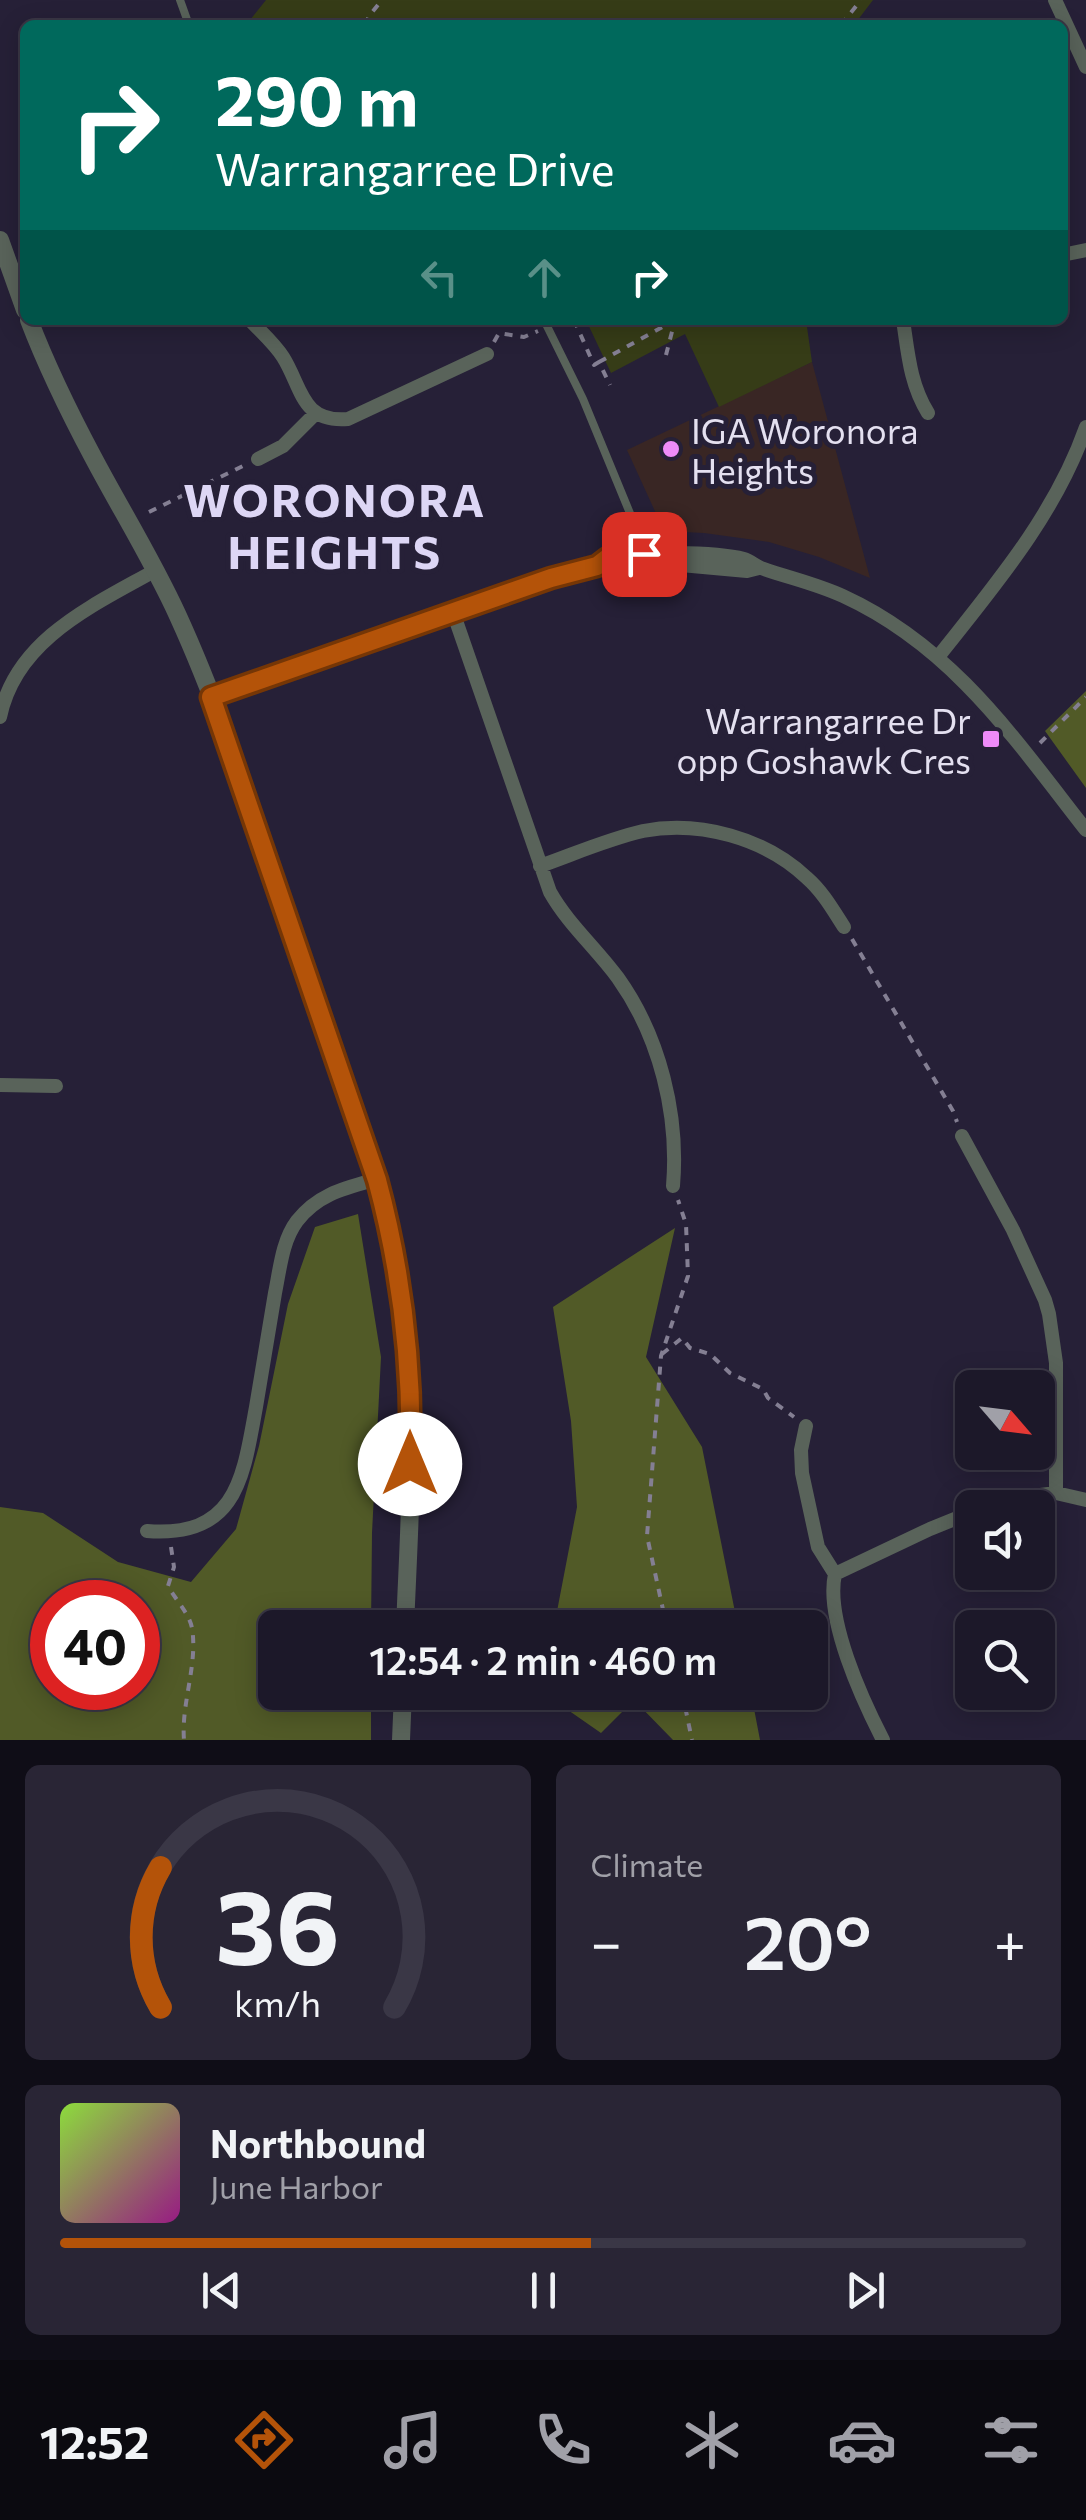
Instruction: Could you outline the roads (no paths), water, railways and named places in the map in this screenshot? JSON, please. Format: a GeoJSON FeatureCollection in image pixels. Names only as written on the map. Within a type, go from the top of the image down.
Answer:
{"type":"FeatureCollection","features":[{"type":"Feature","properties":{"kind":"street"},"geometry":{"type":"LineString","coordinates":[[1068,28],[1086,67]]}},
{"type":"Feature","properties":{"kind":"street"},"geometry":{"type":"LineString","coordinates":[[0,240],[20,292]]}},
{"type":"Feature","properties":{"kind":"street"},"geometry":{"type":"LineString","coordinates":[[33,325],[56,384],[156,570],[192,647],[377,1180],[397,1269],[410,1376],[412,1431],[406,1610]]}},
{"type":"Feature","properties":{"kind":"street"},"geometry":{"type":"LineString","coordinates":[[255,325],[280,352],[300,393],[316,413],[327,418],[348,419],[487,354]]}},
{"type":"Feature","properties":{"kind":"street"},"geometry":{"type":"LineString","coordinates":[[904,325],[912,377],[928,413]]}},
{"type":"Feature","properties":{"kind":"street"},"geometry":{"type":"LineString","coordinates":[[258,459],[283,446],[316,413]]}},
{"type":"Feature","properties":{"kind":"street"},"geometry":{"type":"LineString","coordinates":[[938,656],[1031,536],[1066,474],[1086,427]]}},
{"type":"Feature","properties":{"kind":"street"},"geometry":{"type":"LineString","coordinates":[[211,697],[551,578],[597,566],[608,569],[644,559],[746,571],[760,568],[844,597],[904,630],[938,656],[988,704],[1086,830]]}},
{"type":"Feature","properties":{"kind":"street"},"geometry":{"type":"LineString","coordinates":[[0,717],[17,674],[52,632],[156,570]]}},
{"type":"Feature","properties":{"kind":"street"},"geometry":{"type":"LineString","coordinates":[[453,612],[550,892],[560,910],[619,980],[650,1038],[674,1132],[673,1186]]}},
{"type":"Feature","properties":{"kind":"street"},"geometry":{"type":"LineString","coordinates":[[540,866],[642,832],[672,827],[723,834],[770,852],[805,876],[844,927]]}},
{"type":"Feature","properties":{"kind":"street"},"geometry":{"type":"LineString","coordinates":[[0,1085],[56,1086]]}},
{"type":"Feature","properties":{"kind":"street"},"geometry":{"type":"LineString","coordinates":[[962,1136],[1013,1230],[1049,1314],[1056,1362],[1056,1493],[1086,1500]]}},
{"type":"Feature","properties":{"kind":"street"},"geometry":{"type":"LineString","coordinates":[[147,1531],[183,1531],[211,1518],[233,1496],[241,1480],[290,1231],[316,1202],[331,1192],[377,1180]]}},
{"type":"Feature","properties":{"kind":"street"},"geometry":{"type":"LineString","coordinates":[[806,1426],[802,1473],[818,1546],[835,1574],[833,1602],[848,1659],[883,1740]]}},
{"type":"Feature","properties":{"kind":"street"},"geometry":{"type":"LineString","coordinates":[[835,1574],[955,1519]]}},
{"type":"Feature","properties":{"kind":"street"},"geometry":{"type":"LineString","coordinates":[[401,1740],[402,1710]]}},
{"type":"Feature","properties":{"kind":"lane"},"geometry":{"type":"LineString","coordinates":[[547,325],[583,398],[644,559]]}},
{"type":"Feature","properties":{"kind":"place","name":"IGA Woronora Heights"},"geometry":{"type":"Point","coordinates":[671,449]}},
{"type":"Feature","properties":{"kind":"place","name":"Warrangarree Dr opp Goshawk Cres"},"geometry":{"type":"Point","coordinates":[991,739]}},
{"type":"Feature","properties":{"kind":"district","name":"WORONORA HEIGHTS"},"geometry":{"type":"Point","coordinates":[335,524]}}]}
